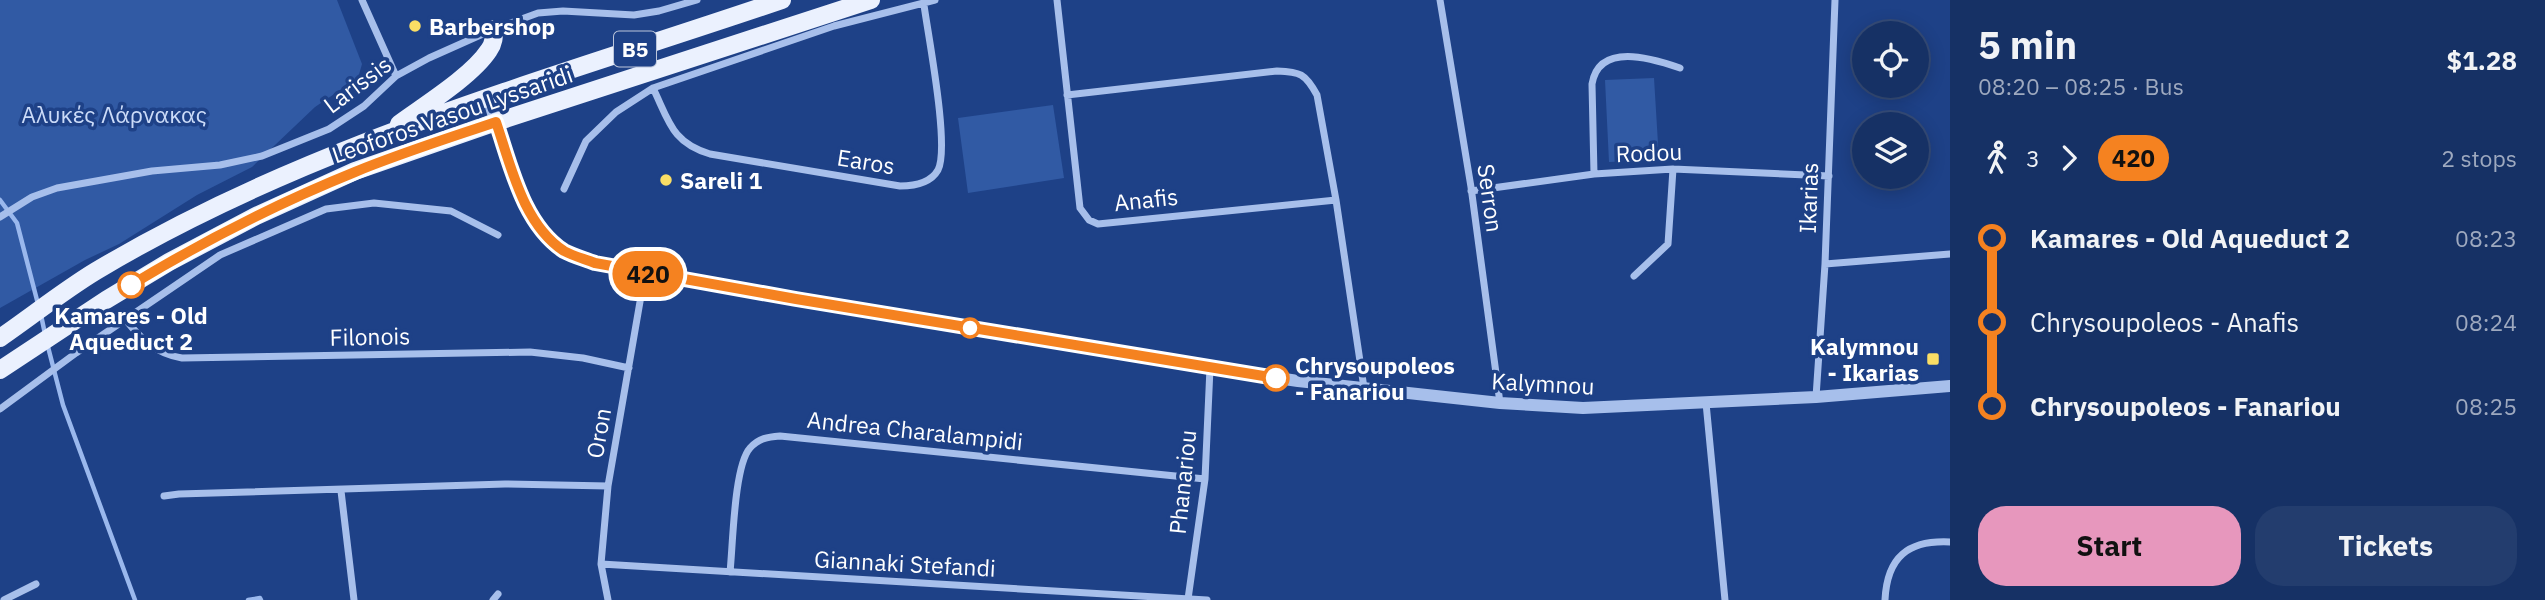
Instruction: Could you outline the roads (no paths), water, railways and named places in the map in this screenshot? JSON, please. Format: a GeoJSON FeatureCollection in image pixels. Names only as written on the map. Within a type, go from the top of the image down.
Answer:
{"type":"FeatureCollection","features":[{"type":"Feature","properties":{"kind":"main road","name":"Leoforos Vasou Lyssaridi"},"geometry":{"type":"LineString","coordinates":[[0,338],[94,272],[236,198],[382,136],[488,97],[782,0]]}},
{"type":"Feature","properties":{"kind":"main road","name":"Leoforos Vasou Lyssaridi"},"geometry":{"type":"LineString","coordinates":[[3,368],[169,262],[355,171],[496,122],[871,0]]}},
{"type":"Feature","properties":{"kind":"main road"},"geometry":{"type":"LineString","coordinates":[[382,136],[479,64],[494,40],[494,29]]}},
{"type":"Feature","properties":{"kind":"street"},"geometry":{"type":"LineString","coordinates":[[362,0],[396,76]]}},
{"type":"Feature","properties":{"kind":"street","name":"Larissis"},"geometry":{"type":"LineString","coordinates":[[0,217],[32,197],[57,188],[152,171],[220,165],[262,156],[330,129],[364,106],[396,76],[429,58],[538,13],[563,11],[635,15],[697,0]]}},
{"type":"Feature","properties":{"kind":"street"},"geometry":{"type":"LineString","coordinates":[[564,189],[586,141],[616,112],[653,88],[834,26],[936,0]]}},
{"type":"Feature","properties":{"kind":"street","name":"Anafis"},"geometry":{"type":"LineString","coordinates":[[1057,0],[1080,208],[1089,220],[1098,224],[1336,200]]}},
{"type":"Feature","properties":{"kind":"street","name":"Serron"},"geometry":{"type":"LineString","coordinates":[[1440,0],[1471,191],[1500,403]]}},
{"type":"Feature","properties":{"kind":"street","name":"Ikarias"},"geometry":{"type":"LineString","coordinates":[[1816,397],[1825,264],[1835,0]]}},
{"type":"Feature","properties":{"kind":"street","name":"Earos"},"geometry":{"type":"LineString","coordinates":[[653,88],[676,134],[691,149],[900,186],[916,186],[928,180],[938,170],[940,152],[940,116],[924,5]]}},
{"type":"Feature","properties":{"kind":"street"},"geometry":{"type":"LineString","coordinates":[[1594,174],[1594,70],[1602,61],[1615,58],[1656,60],[1680,68]]}},
{"type":"Feature","properties":{"kind":"street"},"geometry":{"type":"LineString","coordinates":[[1067,95],[1277,71],[1297,72],[1309,80],[1317,95],[1336,200],[1364,388]]}},
{"type":"Feature","properties":{"kind":"street","name":"Kalymnou"},"geometry":{"type":"LineString","coordinates":[[488,97],[514,177],[527,206],[551,241],[566,252],[595,263],[645,273],[1210,368],[1500,403],[1583,408],[1816,397],[1950,386]]}},
{"type":"Feature","properties":{"kind":"street"},"geometry":{"type":"LineString","coordinates":[[1634,276],[1668,244],[1673,169]]}},
{"type":"Feature","properties":{"kind":"street","name":"Rodou"},"geometry":{"type":"LineString","coordinates":[[1471,191],[1594,174],[1673,169],[1829,176]]}},
{"type":"Feature","properties":{"kind":"street"},"geometry":{"type":"LineString","coordinates":[[0,409],[76,353],[220,255],[326,209],[374,203],[451,211],[498,234]]}},
{"type":"Feature","properties":{"kind":"street"},"geometry":{"type":"LineString","coordinates":[[1825,264],[1950,254]]}},
{"type":"Feature","properties":{"kind":"street","name":"Oron"},"geometry":{"type":"LineString","coordinates":[[608,600],[601,564],[608,486],[645,273]]}},
{"type":"Feature","properties":{"kind":"street","name":"Filonois"},"geometry":{"type":"LineString","coordinates":[[125,319],[151,346],[160,352],[182,358],[530,352],[583,358],[629,368]]}},
{"type":"Feature","properties":{"kind":"street","name":"Phanariou"},"geometry":{"type":"LineString","coordinates":[[1188,599],[1205,479],[1210,368]]}},
{"type":"Feature","properties":{"kind":"street"},"geometry":{"type":"LineString","coordinates":[[1706,403],[1725,600]]}},
{"type":"Feature","properties":{"kind":"street","name":"Andrea Charalampidi"},"geometry":{"type":"LineString","coordinates":[[730,572],[740,469],[750,448],[767,437],[1205,479]]}},
{"type":"Feature","properties":{"kind":"street"},"geometry":{"type":"LineString","coordinates":[[164,496],[505,484],[608,486]]}},
{"type":"Feature","properties":{"kind":"street"},"geometry":{"type":"LineString","coordinates":[[341,491],[354,600]]}},
{"type":"Feature","properties":{"kind":"street"},"geometry":{"type":"LineString","coordinates":[[1885,600],[1885,588],[1893,565],[1905,550],[1917,544],[1950,542]]}},
{"type":"Feature","properties":{"kind":"street","name":"Giannaki Stefandi"},"geometry":{"type":"LineString","coordinates":[[601,564],[1206,600]]}},
{"type":"Feature","properties":{"kind":"street"},"geometry":{"type":"LineString","coordinates":[[4,600],[36,584]]}},
{"type":"Feature","properties":{"kind":"waterway"},"geometry":{"type":"LineString","coordinates":[[0,200],[17,223],[38,304]]}},
{"type":"Feature","properties":{"kind":"waterway"},"geometry":{"type":"LineString","coordinates":[[41,315],[45,334]]}},
{"type":"Feature","properties":{"kind":"waterway"},"geometry":{"type":"LineString","coordinates":[[47,343],[63,405],[135,600]]}},
{"type":"Feature","properties":{"kind":"waterway"},"geometry":{"type":"LineString","coordinates":[[248,600],[261,600]]}},
{"type":"Feature","properties":{"kind":"place","name":"Barbershop"},"geometry":{"type":"Point","coordinates":[415,26]}},
{"type":"Feature","properties":{"kind":"place","name":"Sareli 1"},"geometry":{"type":"Point","coordinates":[666,180]}},
{"type":"Feature","properties":{"kind":"place","name":"Kamares - Old Aqueduct 2"},"geometry":{"type":"Point","coordinates":[131,285]}},
{"type":"Feature","properties":{"kind":"place","name":"Kalymnou - Ikarias"},"geometry":{"type":"Point","coordinates":[1933,359]}},
{"type":"Feature","properties":{"kind":"place","name":"Chrysoupoleos - Fanariou"},"geometry":{"type":"Point","coordinates":[1276,378]}},
{"type":"Feature","properties":{"kind":"park label","name":"Αλυκές Λάρνακας"},"geometry":{"type":"Point","coordinates":[114,114]}}]}
